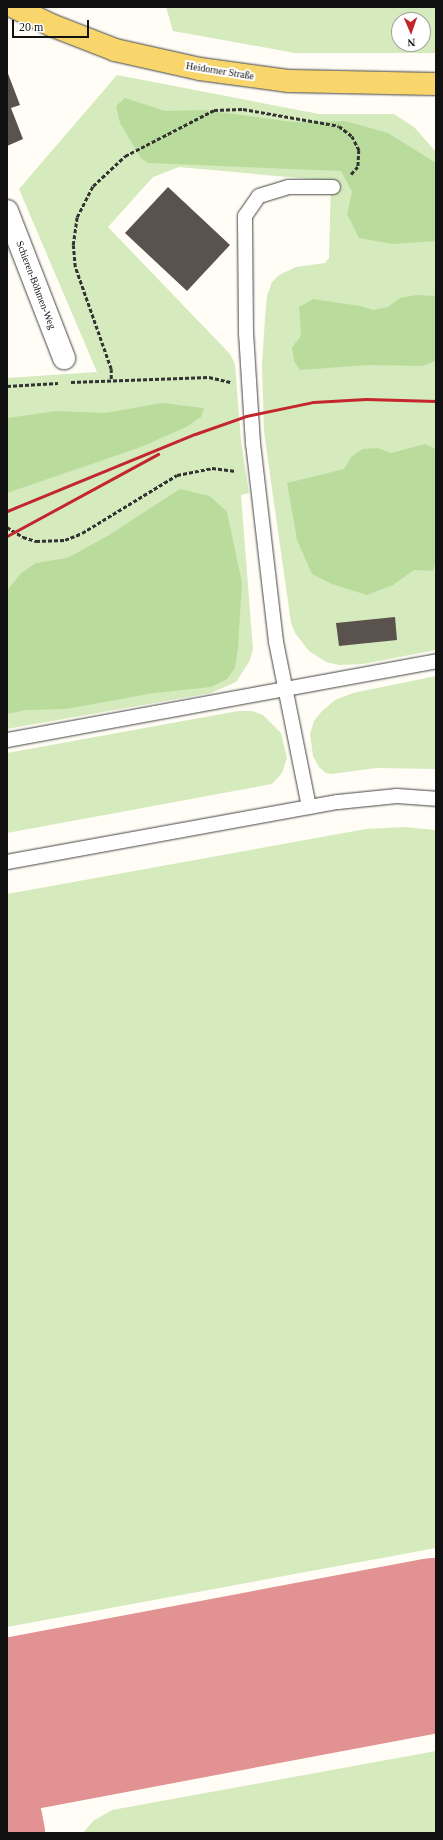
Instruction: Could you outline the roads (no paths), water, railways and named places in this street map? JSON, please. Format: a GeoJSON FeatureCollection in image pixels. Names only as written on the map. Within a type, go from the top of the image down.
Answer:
{"type":"FeatureCollection","features":[{"type":"Feature","properties":{"kind":"main road","name":"Heidorner Straße"},"geometry":{"type":"LineString","coordinates":[[14,7],[50,25],[115,50],[200,69],[289,81],[436,84]]}},
{"type":"Feature","properties":{"kind":"street","name":"Schieren-Böhmen-Weg"},"geometry":{"type":"LineString","coordinates":[[7,211],[64,358]]}},
{"type":"Feature","properties":{"kind":"lane"},"geometry":{"type":"LineString","coordinates":[[309,807],[276,642],[258,483],[250,391],[245,216],[259,196],[288,187],[333,188]]}},
{"type":"Feature","properties":{"kind":"lane"},"geometry":{"type":"LineString","coordinates":[[7,740],[285,691],[436,661]]}},
{"type":"Feature","properties":{"kind":"lane"},"geometry":{"type":"LineString","coordinates":[[7,862],[309,807],[397,796],[436,799]]}},
{"type":"Feature","properties":{"kind":"railway"},"geometry":{"type":"LineString","coordinates":[[7,511],[195,434],[246,416],[313,402],[366,399],[436,401]]}},
{"type":"Feature","properties":{"kind":"railway"},"geometry":{"type":"LineString","coordinates":[[7,536],[158,454]]}}]}
